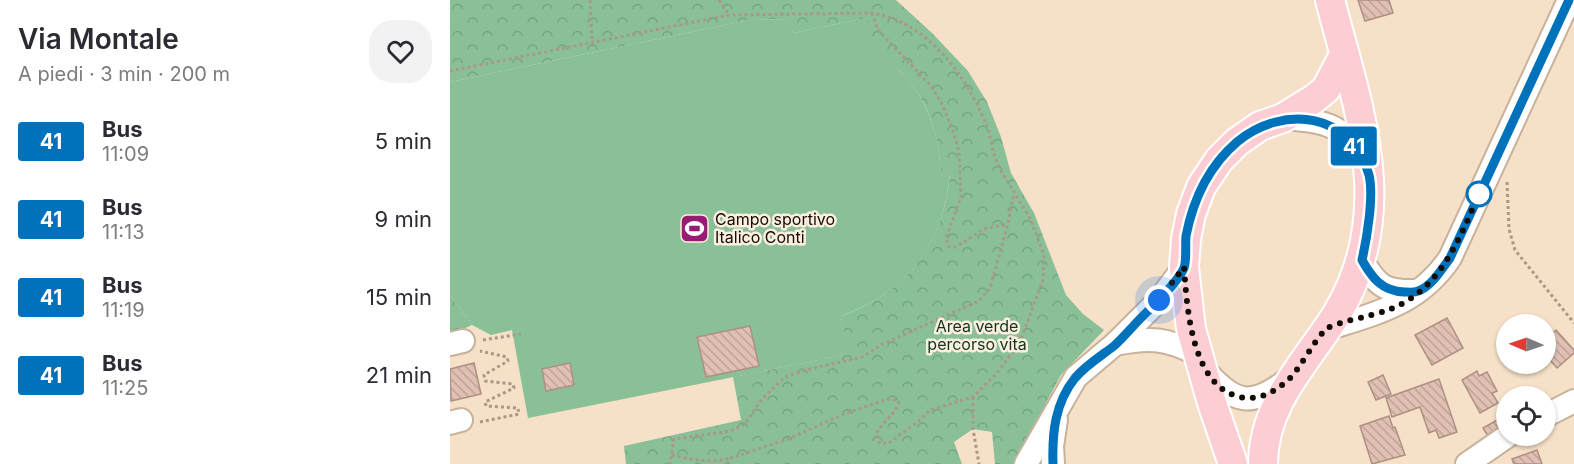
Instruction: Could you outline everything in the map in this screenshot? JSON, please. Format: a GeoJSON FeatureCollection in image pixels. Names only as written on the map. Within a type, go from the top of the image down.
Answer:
{"type":"FeatureCollection","features":[{"type":"Feature","properties":{"kind":"main road"},"geometry":{"type":"LineString","coordinates":[[1263,464],[1264,442],[1270,421],[1291,378],[1327,328],[1346,295],[1362,260],[1367,238],[1370,213],[1365,135],[1353,80],[1330,0]]}},
{"type":"Feature","properties":{"kind":"main road"},"geometry":{"type":"LineString","coordinates":[[1233,464],[1212,403],[1191,329],[1184,267],[1191,214],[1201,187],[1219,160],[1237,142],[1260,126],[1283,118],[1326,89],[1344,55]]}},
{"type":"Feature","properties":{"kind":"street"},"geometry":{"type":"LineString","coordinates":[[1327,328],[1387,310],[1418,291],[1436,276],[1450,258],[1569,0]]}},
{"type":"Feature","properties":{"kind":"street"},"geometry":{"type":"LineString","coordinates":[[1283,118],[1320,122],[1336,129],[1349,138],[1369,175]]}},
{"type":"Feature","properties":{"kind":"street"},"geometry":{"type":"LineString","coordinates":[[1362,260],[1372,277],[1382,287],[1391,291],[1418,291]]}},
{"type":"Feature","properties":{"kind":"street"},"geometry":{"type":"LineString","coordinates":[[1026,464],[1076,377],[1115,344],[1159,300],[1184,267]]}},
{"type":"Feature","properties":{"kind":"street"},"geometry":{"type":"LineString","coordinates":[[1115,344],[1158,339],[1181,345],[1201,362],[1230,395],[1247,399],[1266,396],[1291,378]]}},
{"type":"Feature","properties":{"kind":"street"},"geometry":{"type":"LineString","coordinates":[[1556,411],[1574,402]]}},
{"type":"Feature","properties":{"kind":"street"},"geometry":{"type":"LineString","coordinates":[[1053,464],[1052,446],[1057,410]]}},
{"type":"Feature","properties":{"kind":"street"},"geometry":{"type":"LineString","coordinates":[[1467,464],[1496,444]]}},
{"type":"Feature","properties":{"kind":"path"},"geometry":{"type":"LineString","coordinates":[[590,0],[592,43]]}},
{"type":"Feature","properties":{"kind":"path"},"geometry":{"type":"LineString","coordinates":[[719,0],[729,15]]}},
{"type":"Feature","properties":{"kind":"path"},"geometry":{"type":"LineString","coordinates":[[450,71],[729,15],[872,13],[885,15],[917,31],[936,46],[957,72],[988,129],[996,162],[1030,218],[1044,255],[1043,280],[1020,342],[997,373],[973,397],[930,410],[890,442],[880,444],[876,434],[880,425],[897,410],[898,402],[888,399],[844,414],[788,439],[730,458],[698,459],[672,454]]}},
{"type":"Feature","properties":{"kind":"path"},"geometry":{"type":"LineString","coordinates":[[872,13],[878,30],[932,86],[952,128],[959,151],[961,197],[946,238],[949,247],[956,248],[984,228],[1008,224]]}},
{"type":"Feature","properties":{"kind":"path"},"geometry":{"type":"LineString","coordinates":[[1507,174],[1509,229],[1515,250],[1574,323]]}},
{"type":"Feature","properties":{"kind":"path"},"geometry":{"type":"LineString","coordinates":[[670,464],[674,439],[732,431],[745,424],[762,399],[785,377],[862,357],[883,344],[979,301],[990,288],[1008,224],[1014,192]]}},
{"type":"Feature","properties":{"kind":"path"},"geometry":{"type":"LineString","coordinates":[[456,342],[521,334]]}},
{"type":"Feature","properties":{"kind":"path"},"geometry":{"type":"LineString","coordinates":[[456,342],[507,357],[508,361],[484,375],[485,381],[513,384],[514,388],[485,402],[486,406],[518,408],[519,414],[470,424],[456,422]]}},
{"type":"Feature","properties":{"kind":"path"},"geometry":{"type":"LineString","coordinates":[[973,397],[973,429],[980,464]]}},
{"type":"Feature","properties":{"kind":"path"},"geometry":{"type":"LineString","coordinates":[[727,464],[730,458]]}},
{"type":"Feature","properties":{"kind":"green space","name":"Area verde percorso vita"},"geometry":{"type":"Polygon","coordinates":[[[450,0],[896,0],[968,71],[987,102],[1001,137],[1011,173],[1034,213],[1066,295],[1083,314],[1104,330],[1061,375],[1047,401],[1036,437],[1013,464],[995,464],[992,432],[973,429],[954,442],[962,464],[626,464],[624,446],[741,420],[733,377],[848,354],[841,316],[865,306],[885,294],[903,279],[918,262],[930,243],[939,222],[950,174],[941,173],[935,131],[925,105],[910,82],[872,46],[866,18],[793,33],[789,19],[749,20],[450,82],[450,0]]]}},
{"type":"Feature","properties":{"kind":"green space","name":"Campo sportivo Italico Conti"},"geometry":{"type":"Polygon","coordinates":[[[866,18],[887,58],[908,79],[922,100],[932,123],[941,173],[950,173],[940,222],[918,262],[904,279],[886,293],[865,306],[841,316],[849,354],[528,418],[512,330],[491,335],[472,325],[450,295],[450,82],[749,20],[790,19],[793,33],[866,18]]]}},
{"type":"Feature","properties":{"kind":"green space"},"geometry":{"type":"Polygon","coordinates":[[[450,295],[472,325],[450,335],[450,295]]]}},
{"type":"Feature","properties":{"kind":"building"},"geometry":{"type":"Polygon","coordinates":[[[1358,0],[1389,0],[1393,13],[1365,21],[1358,0]]]}},
{"type":"Feature","properties":{"kind":"building"},"geometry":{"type":"Polygon","coordinates":[[[1447,318],[1463,348],[1432,365],[1415,335],[1447,318]]]}},
{"type":"Feature","properties":{"kind":"building"},"geometry":{"type":"Polygon","coordinates":[[[750,326],[759,366],[706,377],[697,337],[750,326]]]}},
{"type":"Feature","properties":{"kind":"building"},"geometry":{"type":"Polygon","coordinates":[[[1556,330],[1574,350],[1574,353],[1557,368],[1556,330]]]}},
{"type":"Feature","properties":{"kind":"building"},"geometry":{"type":"Polygon","coordinates":[[[474,363],[481,394],[451,401],[450,369],[474,363]]]}},
{"type":"Feature","properties":{"kind":"building"},"geometry":{"type":"Polygon","coordinates":[[[570,363],[574,385],[546,391],[542,369],[570,363]]]}},
{"type":"Feature","properties":{"kind":"building"},"geometry":{"type":"Polygon","coordinates":[[[1477,371],[1479,376],[1487,372],[1496,389],[1492,393],[1496,404],[1480,413],[1462,380],[1477,371]]]}},
{"type":"Feature","properties":{"kind":"building"},"geometry":{"type":"Polygon","coordinates":[[[1383,375],[1391,394],[1376,400],[1368,382],[1383,375]]]}},
{"type":"Feature","properties":{"kind":"building"},"geometry":{"type":"Polygon","coordinates":[[[1439,379],[1457,432],[1439,438],[1436,430],[1429,433],[1420,407],[1392,417],[1386,398],[1439,379]]]}},
{"type":"Feature","properties":{"kind":"building"},"geometry":{"type":"Polygon","coordinates":[[[1389,416],[1405,455],[1372,464],[1360,426],[1389,416]]]}},
{"type":"Feature","properties":{"kind":"building"},"geometry":{"type":"Polygon","coordinates":[[[1496,421],[1496,432],[1488,436],[1483,428],[1496,421]]]}},
{"type":"Feature","properties":{"kind":"building"},"geometry":{"type":"Polygon","coordinates":[[[1537,450],[1542,464],[1514,464],[1512,459],[1537,450]]]}},
{"type":"Feature","properties":{"kind":"bus line","name":"41"},"geometry":{"type":"LineString","coordinates":[[1053,464],[1052,446],[1057,410],[1065,393],[1076,377],[1115,344],[1170,287],[1184,267],[1191,214],[1201,187],[1219,160],[1237,142],[1260,126],[1283,118],[1320,122],[1349,138],[1369,175],[1370,213],[1362,260],[1372,277],[1382,287],[1391,291],[1418,291],[1431,282],[1450,258],[1569,0]]}},
{"type":"Feature","properties":{"kind":"place","name":"Campo sportivo Italico Conti"},"geometry":{"type":"Point","coordinates":[694,228]}},
{"type":"Feature","properties":{"kind":"route"},"geometry":{"type":"LineString","coordinates":[[1159,300],[1184,267],[1191,329],[1204,369],[1230,395],[1247,399],[1266,396],[1291,378],[1327,328],[1387,310],[1431,282],[1450,258],[1479,194]]}}]}
